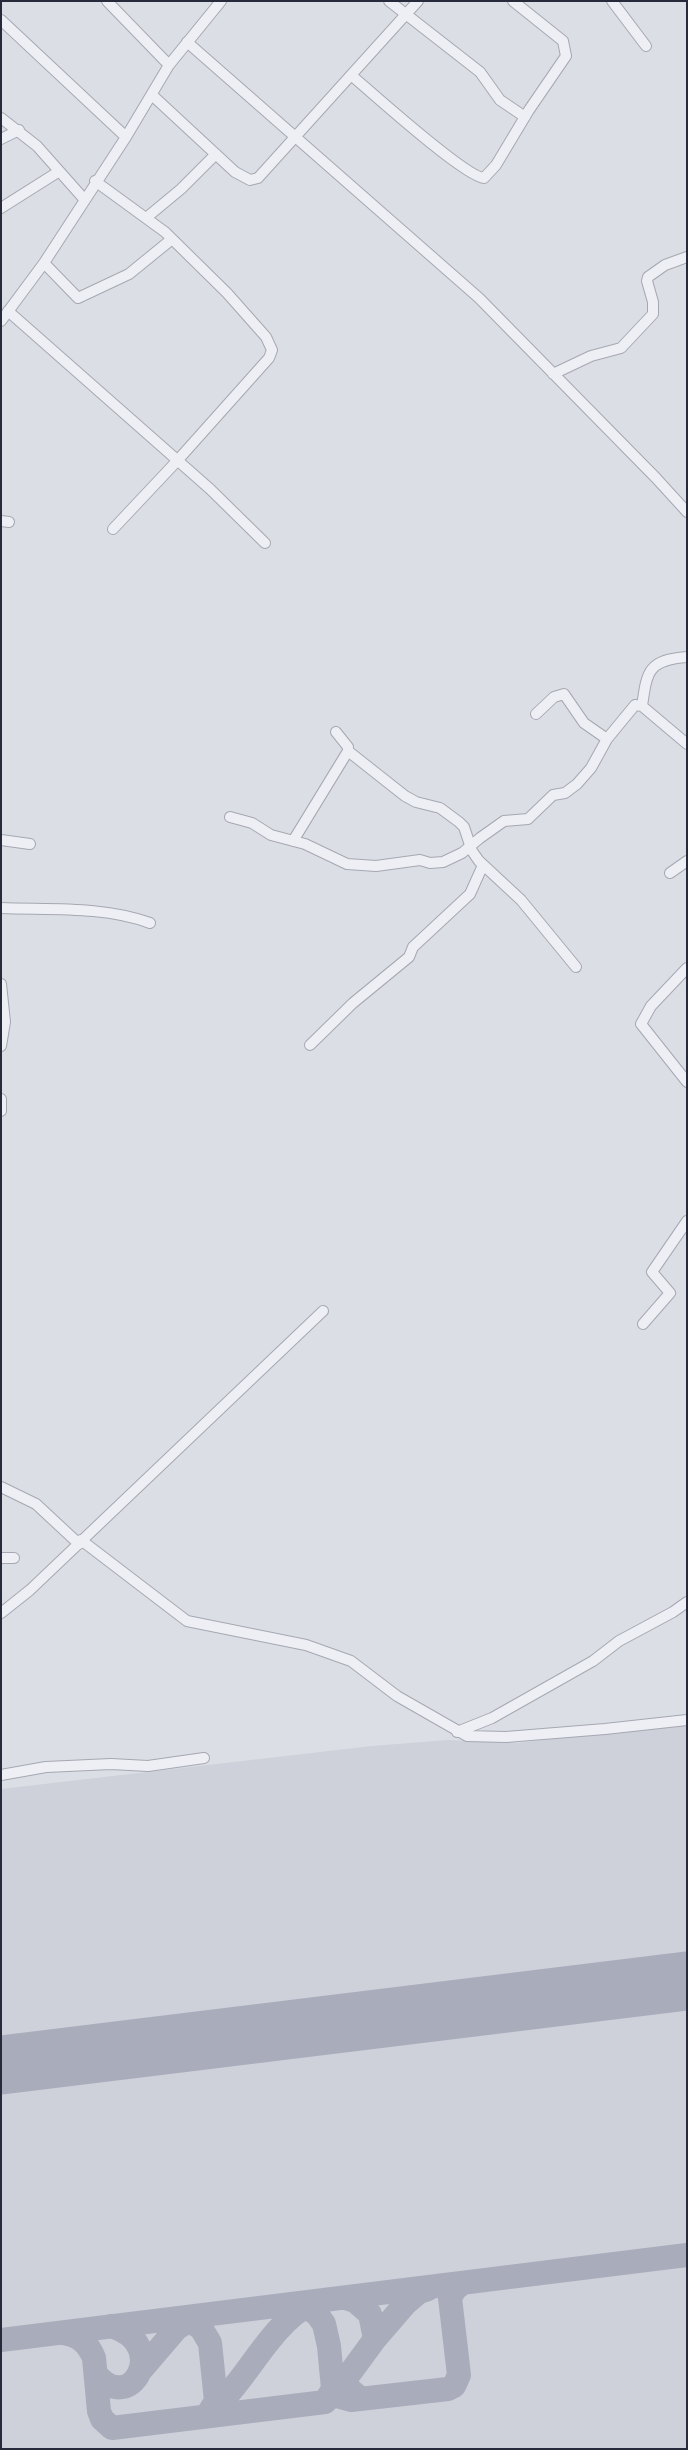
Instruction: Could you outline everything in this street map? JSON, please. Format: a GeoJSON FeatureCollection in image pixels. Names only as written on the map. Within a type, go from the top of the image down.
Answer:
{"type":"FeatureCollection","features":[{"type":"Feature","properties":{"kind":"street"},"geometry":{"type":"LineString","coordinates":[[107,1],[169,65]]}},
{"type":"Feature","properties":{"kind":"street"},"geometry":{"type":"LineString","coordinates":[[1,321],[44,263],[126,137],[169,65],[221,1]]}},
{"type":"Feature","properties":{"kind":"street"},"geometry":{"type":"LineString","coordinates":[[389,1],[480,72],[500,100],[525,117]]}},
{"type":"Feature","properties":{"kind":"street"},"geometry":{"type":"LineString","coordinates":[[152,95],[235,172],[250,180],[258,178],[418,1]]}},
{"type":"Feature","properties":{"kind":"street"},"geometry":{"type":"LineString","coordinates":[[351,75],[454,162],[480,178],[486,176],[496,165],[525,117],[564,61],[567,52],[563,41],[513,1]]}},
{"type":"Feature","properties":{"kind":"street"},"geometry":{"type":"LineString","coordinates":[[612,1],[646,46]]}},
{"type":"Feature","properties":{"kind":"street"},"geometry":{"type":"LineString","coordinates":[[1,20],[126,137]]}},
{"type":"Feature","properties":{"kind":"street"},"geometry":{"type":"LineString","coordinates":[[187,42],[479,298],[687,512]]}},
{"type":"Feature","properties":{"kind":"street"},"geometry":{"type":"LineString","coordinates":[[1,118],[19,130],[37,146],[58,172],[84,199]]}},
{"type":"Feature","properties":{"kind":"street"},"geometry":{"type":"LineString","coordinates":[[1,139],[19,130]]}},
{"type":"Feature","properties":{"kind":"street"},"geometry":{"type":"LineString","coordinates":[[146,218],[181,189],[216,154]]}},
{"type":"Feature","properties":{"kind":"street"},"geometry":{"type":"LineString","coordinates":[[1,208],[58,172]]}},
{"type":"Feature","properties":{"kind":"street"},"geometry":{"type":"LineString","coordinates":[[95,182],[172,239],[252,319],[266,337],[272,354],[177,461],[112,529]]}},
{"type":"Feature","properties":{"kind":"street"},"geometry":{"type":"LineString","coordinates":[[44,263],[78,298],[129,274],[172,239]]}},
{"type":"Feature","properties":{"kind":"street"},"geometry":{"type":"LineString","coordinates":[[554,374],[591,356],[621,348],[653,314],[654,302],[647,281],[648,277],[665,264],[687,257]]}},
{"type":"Feature","properties":{"kind":"street"},"geometry":{"type":"LineString","coordinates":[[8,311],[210,489],[265,543]]}},
{"type":"Feature","properties":{"kind":"street"},"geometry":{"type":"LineString","coordinates":[[642,706],[646,679],[653,667],[662,660],[687,657]]}},
{"type":"Feature","properties":{"kind":"street"},"geometry":{"type":"LineString","coordinates":[[536,714],[554,698],[564,694],[584,723],[607,740]]}},
{"type":"Feature","properties":{"kind":"street"},"geometry":{"type":"LineString","coordinates":[[230,817],[252,823],[271,835],[293,841],[347,864],[363,866],[420,860],[436,863],[449,860],[504,821],[528,818],[553,795],[565,793],[577,784],[591,768],[607,740],[632,707],[637,704],[642,706],[687,744]]}},
{"type":"Feature","properties":{"kind":"street"},"geometry":{"type":"LineString","coordinates":[[336,732],[348,747],[348,751],[405,796],[416,802],[440,808],[459,822],[467,833],[471,846],[483,865],[521,900],[576,967]]}},
{"type":"Feature","properties":{"kind":"street"},"geometry":{"type":"LineString","coordinates":[[293,841],[348,751]]}},
{"type":"Feature","properties":{"kind":"street"},"geometry":{"type":"LineString","coordinates":[[1,840],[30,844]]}},
{"type":"Feature","properties":{"kind":"street"},"geometry":{"type":"LineString","coordinates":[[670,873],[687,861]]}},
{"type":"Feature","properties":{"kind":"street"},"geometry":{"type":"LineString","coordinates":[[310,1045],[354,1003],[408,957],[413,947],[470,894],[483,865]]}},
{"type":"Feature","properties":{"kind":"street"},"geometry":{"type":"LineString","coordinates":[[1,908],[91,912],[126,916],[150,923]]}},
{"type":"Feature","properties":{"kind":"street"},"geometry":{"type":"LineString","coordinates":[[687,968],[651,1006],[641,1024],[687,1082]]}},
{"type":"Feature","properties":{"kind":"street"},"geometry":{"type":"LineString","coordinates":[[1,984],[5,1022],[1,1046]]}},
{"type":"Feature","properties":{"kind":"street"},"geometry":{"type":"LineString","coordinates":[[1,1099],[1,1111]]}},
{"type":"Feature","properties":{"kind":"street"},"geometry":{"type":"LineString","coordinates":[[643,1324],[670,1293],[652,1272],[687,1221]]}},
{"type":"Feature","properties":{"kind":"street"},"geometry":{"type":"LineString","coordinates":[[1,1613],[30,1590],[323,1311]]}},
{"type":"Feature","properties":{"kind":"street"},"geometry":{"type":"LineString","coordinates":[[1,1487],[36,1504],[80,1542],[187,1622],[306,1646],[351,1660],[397,1696],[467,1736],[506,1737],[687,1720]]}},
{"type":"Feature","properties":{"kind":"street"},"geometry":{"type":"LineString","coordinates":[[1,1558],[14,1558]]}},
{"type":"Feature","properties":{"kind":"street"},"geometry":{"type":"LineString","coordinates":[[457,1732],[492,1718],[593,1661],[619,1641],[673,1612],[687,1602]]}},
{"type":"Feature","properties":{"kind":"street"},"geometry":{"type":"LineString","coordinates":[[1,1775],[46,1767],[111,1764],[148,1766],[204,1758]]}},
{"type":"Feature","properties":{"kind":"shaded area"},"geometry":{"type":"Polygon","coordinates":[[[687,1723],[687,2449],[1,2449],[1,1789],[372,1746],[448,1740],[518,1743],[687,1723]]]}},
{"type":"Feature","properties":{"kind":"taxiway"},"geometry":{"type":"LineString","coordinates":[[1,2340],[687,2255]]}},
{"type":"Feature","properties":{"kind":"taxiway"},"geometry":{"type":"LineString","coordinates":[[361,2399],[349,2389],[333,2389],[340,2397],[351,2400],[448,2389],[454,2386],[459,2375],[450,2298],[455,2289],[463,2283]]}},
{"type":"Feature","properties":{"kind":"taxiway"},"geometry":{"type":"LineString","coordinates":[[63,2333],[78,2338],[86,2344],[92,2353],[99,2411],[102,2419],[112,2428],[325,2402],[339,2388],[375,2339],[406,2303],[419,2292],[428,2289]]}},
{"type":"Feature","properties":{"kind":"taxiway"},"geometry":{"type":"LineString","coordinates":[[346,2298],[355,2301],[370,2314],[375,2339]]}},
{"type":"Feature","properties":{"kind":"taxiway"},"geometry":{"type":"LineString","coordinates":[[203,2417],[218,2405],[231,2390],[280,2328],[311,2303]]}},
{"type":"Feature","properties":{"kind":"taxiway"},"geometry":{"type":"LineString","coordinates":[[300,2304],[317,2314],[324,2324],[329,2346],[333,2389],[325,2402]]}},
{"type":"Feature","properties":{"kind":"taxiway"},"geometry":{"type":"LineString","coordinates":[[141,2370],[177,2328],[196,2316]]}},
{"type":"Feature","properties":{"kind":"taxiway"},"geometry":{"type":"LineString","coordinates":[[184,2318],[201,2328],[210,2343],[216,2401],[208,2414]]}},
{"type":"Feature","properties":{"kind":"taxiway"},"geometry":{"type":"LineString","coordinates":[[96,2374],[109,2385],[122,2387],[132,2382],[139,2373],[142,2360],[139,2347],[129,2335],[111,2326]]}},
{"type":"Feature","properties":{"kind":"runway"},"geometry":{"type":"LineString","coordinates":[[1,2065],[687,1981]]}}]}
